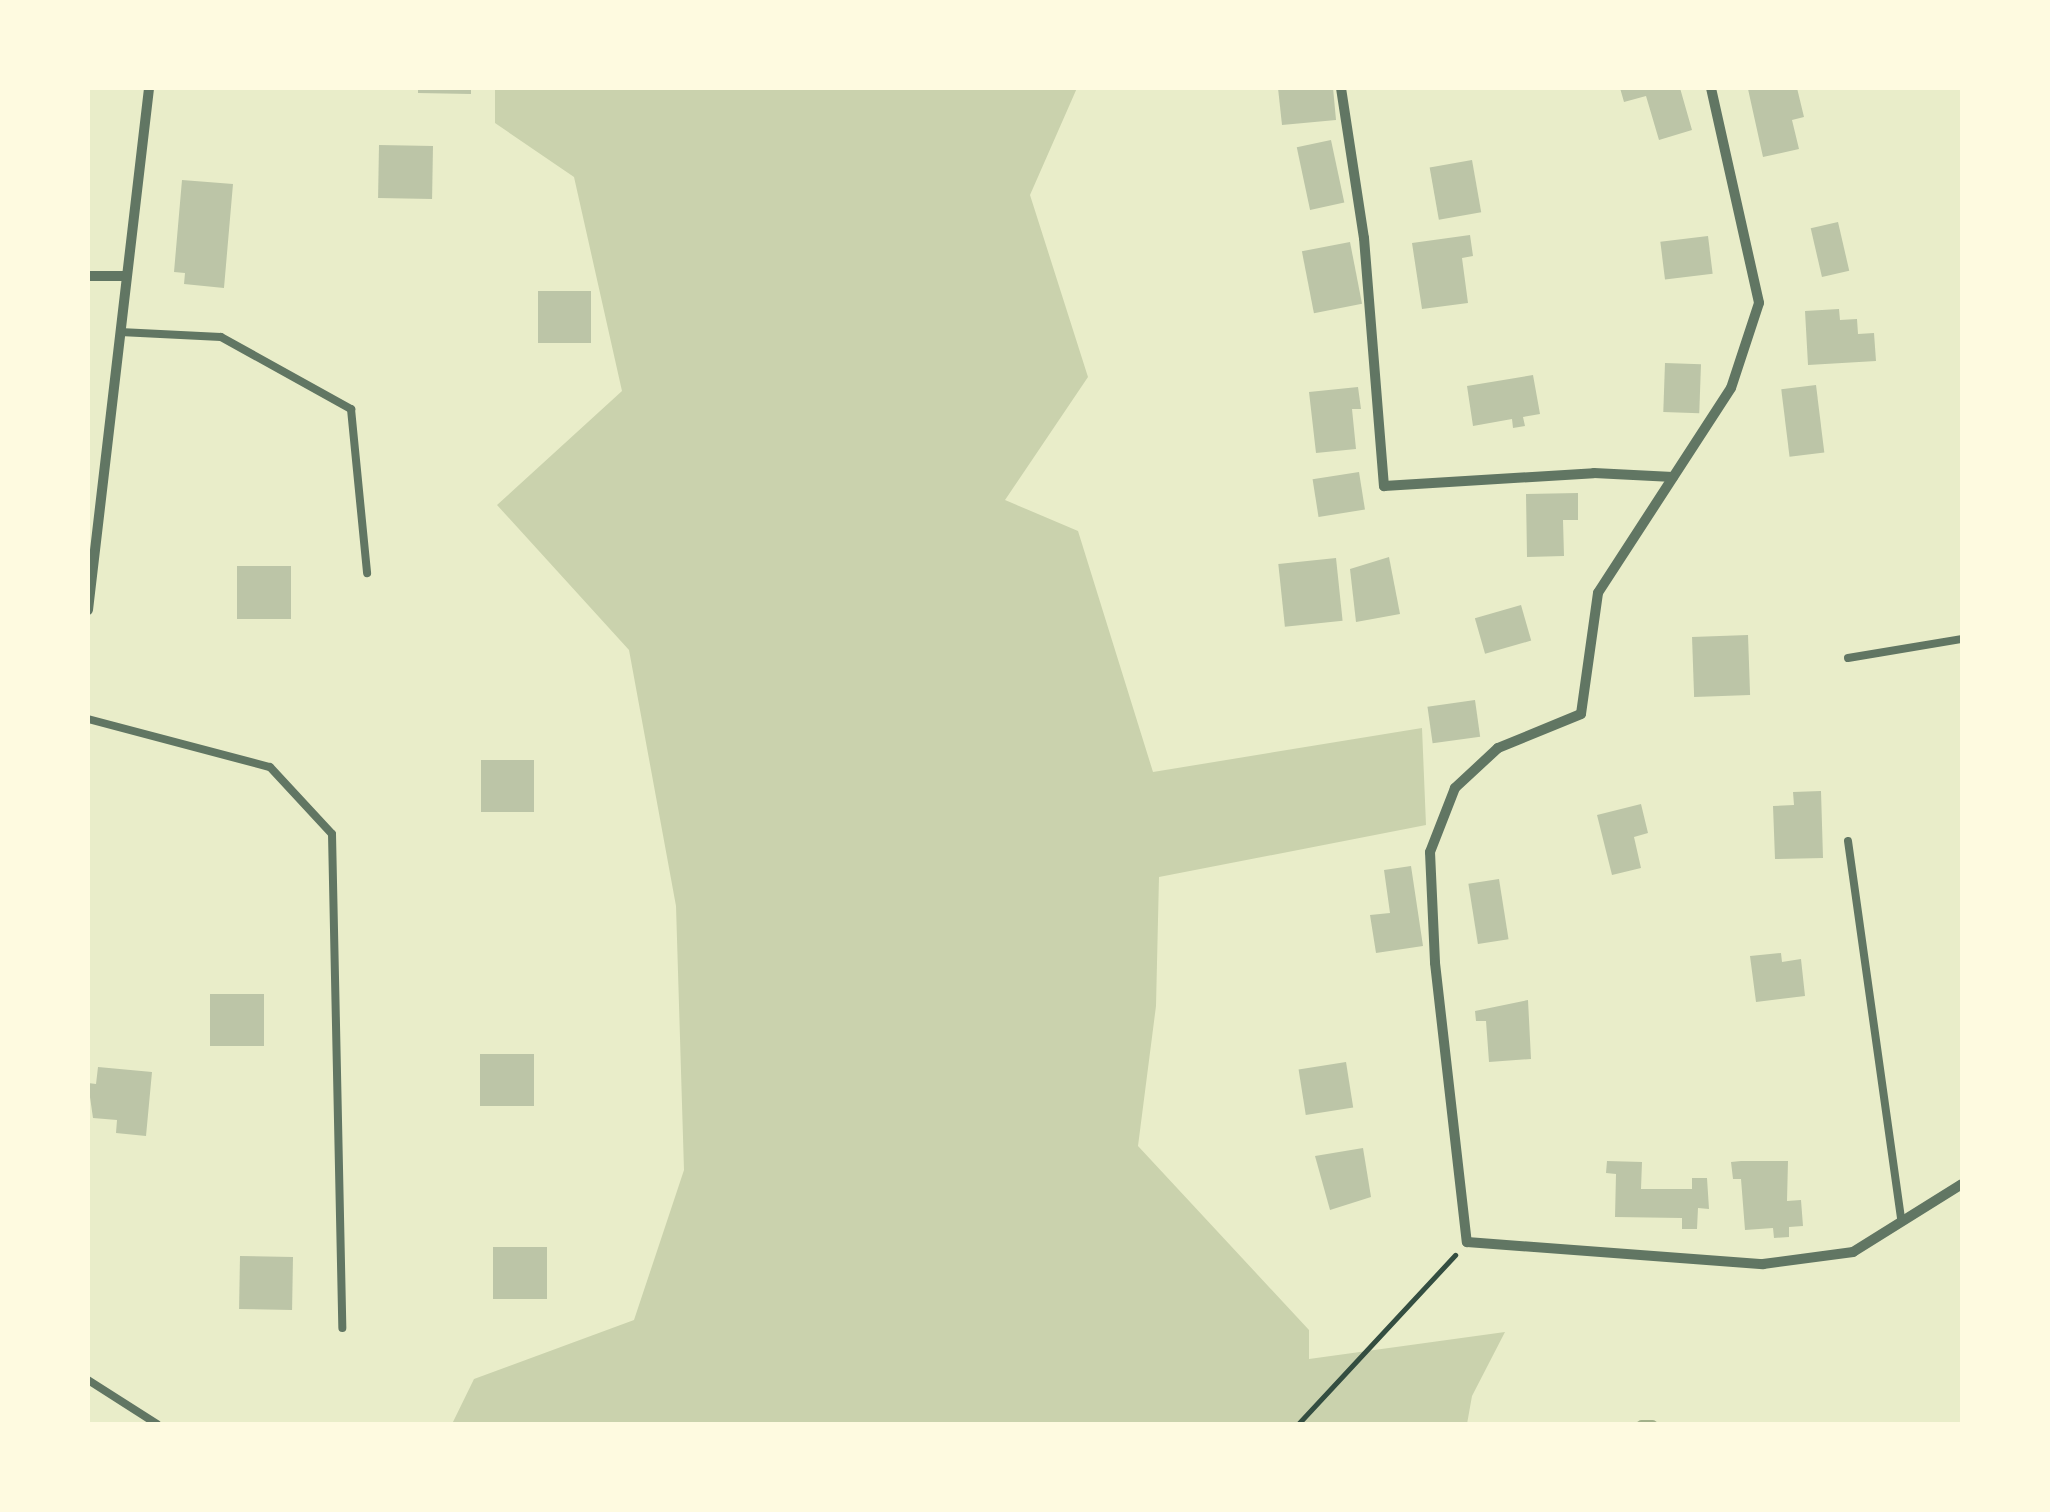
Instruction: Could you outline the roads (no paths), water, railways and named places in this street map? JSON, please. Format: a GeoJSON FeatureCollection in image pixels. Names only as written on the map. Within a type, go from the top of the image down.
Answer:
{"type":"FeatureCollection","features":[{"type":"Feature","properties":{"kind":"street"},"geometry":{"type":"LineString","coordinates":[[88,610],[91,557],[148,88]]}},
{"type":"Feature","properties":{"kind":"street"},"geometry":{"type":"LineString","coordinates":[[1341,88],[1368,272],[1384,486],[1594,473],[1673,476]]}},
{"type":"Feature","properties":{"kind":"street"},"geometry":{"type":"LineString","coordinates":[[1711,88],[1759,303],[1731,388],[1598,593],[1580,714],[1498,748],[1454,788],[1430,852],[1434,964],[1468,1242],[1763,1264],[1853,1252],[1901,1218],[1962,1184]]}},
{"type":"Feature","properties":{"kind":"street"},"geometry":{"type":"LineString","coordinates":[[88,276],[126,276]]}},
{"type":"Feature","properties":{"kind":"lane"},"geometry":{"type":"LineString","coordinates":[[120,332],[221,337],[351,409],[366,574]]}},
{"type":"Feature","properties":{"kind":"lane"},"geometry":{"type":"LineString","coordinates":[[1848,658],[1962,639]]}},
{"type":"Feature","properties":{"kind":"lane"},"geometry":{"type":"LineString","coordinates":[[88,719],[270,767],[332,834],[342,1328]]}},
{"type":"Feature","properties":{"kind":"lane"},"geometry":{"type":"LineString","coordinates":[[1848,841],[1901,1218]]}},
{"type":"Feature","properties":{"kind":"lane"},"geometry":{"type":"LineString","coordinates":[[88,1380],[157,1424]]}},
{"type":"Feature","properties":{"kind":"waterway"},"geometry":{"type":"LineString","coordinates":[[1641,1424],[1652,1424]]}}]}
